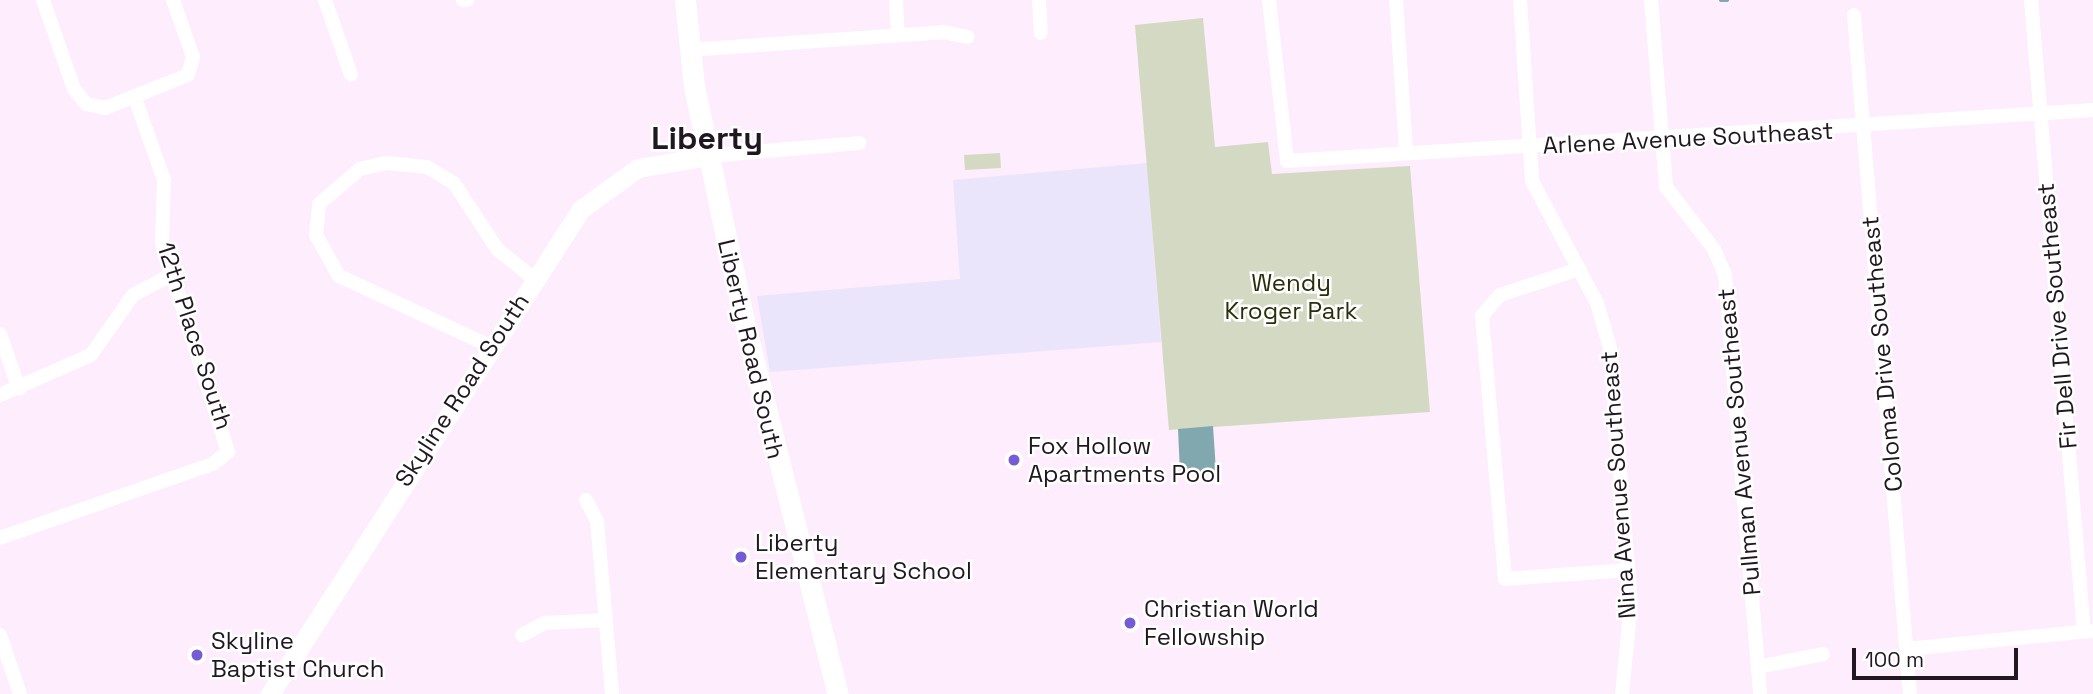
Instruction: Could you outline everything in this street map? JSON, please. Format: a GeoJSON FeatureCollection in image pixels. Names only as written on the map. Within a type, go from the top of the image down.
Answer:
{"type":"FeatureCollection","features":[{"type":"Feature","properties":{"kind":"main road","name":"Liberty Road South"},"geometry":{"type":"LineString","coordinates":[[685,0],[688,50],[708,156],[773,446],[838,694]]}},
{"type":"Feature","properties":{"kind":"main road","name":"Skyline Road South"},"geometry":{"type":"LineString","coordinates":[[270,694],[533,278],[580,209],[610,183],[645,166],[708,156]]}},
{"type":"Feature","properties":{"kind":"street"},"geometry":{"type":"LineString","coordinates":[[43,0],[81,99],[105,108],[181,82],[193,67],[173,0]]}},
{"type":"Feature","properties":{"kind":"street"},"geometry":{"type":"LineString","coordinates":[[325,0],[351,75]]}},
{"type":"Feature","properties":{"kind":"street"},"geometry":{"type":"LineString","coordinates":[[896,0],[898,35]]}},
{"type":"Feature","properties":{"kind":"street"},"geometry":{"type":"LineString","coordinates":[[1039,0],[1041,33]]}},
{"type":"Feature","properties":{"kind":"street","name":"Arlene Avenue Southeast"},"geometry":{"type":"LineString","coordinates":[[1269,0],[1283,159],[1660,138],[1862,130],[2093,110]]}},
{"type":"Feature","properties":{"kind":"street"},"geometry":{"type":"LineString","coordinates":[[1396,0],[1406,151]]}},
{"type":"Feature","properties":{"kind":"street","name":"Nina Avenue Southeast"},"geometry":{"type":"LineString","coordinates":[[1520,0],[1531,146],[1541,207],[1579,269],[1609,348],[1629,570],[1622,694]]}},
{"type":"Feature","properties":{"kind":"street","name":"Pullman Avenue Southeast"},"geometry":{"type":"LineString","coordinates":[[1651,0],[1660,138],[1670,194],[1714,249],[1725,275],[1760,694]]}},
{"type":"Feature","properties":{"kind":"street","name":"Fir Dell Drive Southeast"},"geometry":{"type":"LineString","coordinates":[[2031,0],[2088,631]]}},
{"type":"Feature","properties":{"kind":"street","name":"Coloma Drive Southeast"},"geometry":{"type":"LineString","coordinates":[[1854,15],[1910,694]]}},
{"type":"Feature","properties":{"kind":"street"},"geometry":{"type":"LineString","coordinates":[[688,50],[898,35],[968,37]]}},
{"type":"Feature","properties":{"kind":"street","name":"12th Place South"},"geometry":{"type":"LineString","coordinates":[[0,538],[213,464],[228,452],[171,275],[161,230],[164,180],[135,98]]}},
{"type":"Feature","properties":{"kind":"street"},"geometry":{"type":"LineString","coordinates":[[708,156],[859,143]]}},
{"type":"Feature","properties":{"kind":"street"},"geometry":{"type":"LineString","coordinates":[[490,346],[339,276],[316,235],[319,204],[360,169],[386,163],[427,167],[454,183],[497,249],[533,278]]}},
{"type":"Feature","properties":{"kind":"street"},"geometry":{"type":"LineString","coordinates":[[1579,269],[1500,295],[1482,316],[1505,579],[1629,570]]}},
{"type":"Feature","properties":{"kind":"street"},"geometry":{"type":"LineString","coordinates":[[0,396],[91,355],[133,295],[171,275]]}},
{"type":"Feature","properties":{"kind":"street"},"geometry":{"type":"LineString","coordinates":[[0,334],[19,389]]}},
{"type":"Feature","properties":{"kind":"street"},"geometry":{"type":"LineString","coordinates":[[586,500],[597,522],[612,694]]}},
{"type":"Feature","properties":{"kind":"street"},"geometry":{"type":"LineString","coordinates":[[522,635],[545,623],[606,620]]}},
{"type":"Feature","properties":{"kind":"street"},"geometry":{"type":"LineString","coordinates":[[1907,649],[2088,631]]}},
{"type":"Feature","properties":{"kind":"street"},"geometry":{"type":"LineString","coordinates":[[0,635],[20,694]]}},
{"type":"Feature","properties":{"kind":"street"},"geometry":{"type":"LineString","coordinates":[[1758,667],[1824,654]]}},
{"type":"Feature","properties":{"kind":"shaded area"},"geometry":{"type":"Polygon","coordinates":[[[1147,163],[1161,342],[770,372],[757,296],[960,279],[953,180],[1147,163]]]}},
{"type":"Feature","properties":{"kind":"green space","name":"Wendy Kroger Park"},"geometry":{"type":"Polygon","coordinates":[[[1203,18],[1215,147],[1268,142],[1272,174],[1410,166],[1430,412],[1169,430],[1135,25],[1203,18]]]}},
{"type":"Feature","properties":{"kind":"green space"},"geometry":{"type":"Polygon","coordinates":[[[1000,153],[1001,168],[965,170],[964,155],[1000,153]]]}},
{"type":"Feature","properties":{"kind":"water"},"geometry":{"type":"Polygon","coordinates":[[[1213,426],[1216,471],[1180,473],[1178,429],[1213,426]]]}},
{"type":"Feature","properties":{"kind":"waterway"},"geometry":{"type":"LineString","coordinates":[[1721,0],[1727,0]]}},
{"type":"Feature","properties":{"kind":"place","name":"Fox Hollow Apartments Pool"},"geometry":{"type":"Point","coordinates":[1014,460]}},
{"type":"Feature","properties":{"kind":"place","name":"Liberty Elementary School"},"geometry":{"type":"Point","coordinates":[741,557]}},
{"type":"Feature","properties":{"kind":"place","name":"Christian World Fellowship"},"geometry":{"type":"Point","coordinates":[1130,623]}},
{"type":"Feature","properties":{"kind":"place","name":"Skyline Baptist Church"},"geometry":{"type":"Point","coordinates":[197,655]}},
{"type":"Feature","properties":{"kind":"district","name":"Liberty"},"geometry":{"type":"Point","coordinates":[707,138]}}]}
